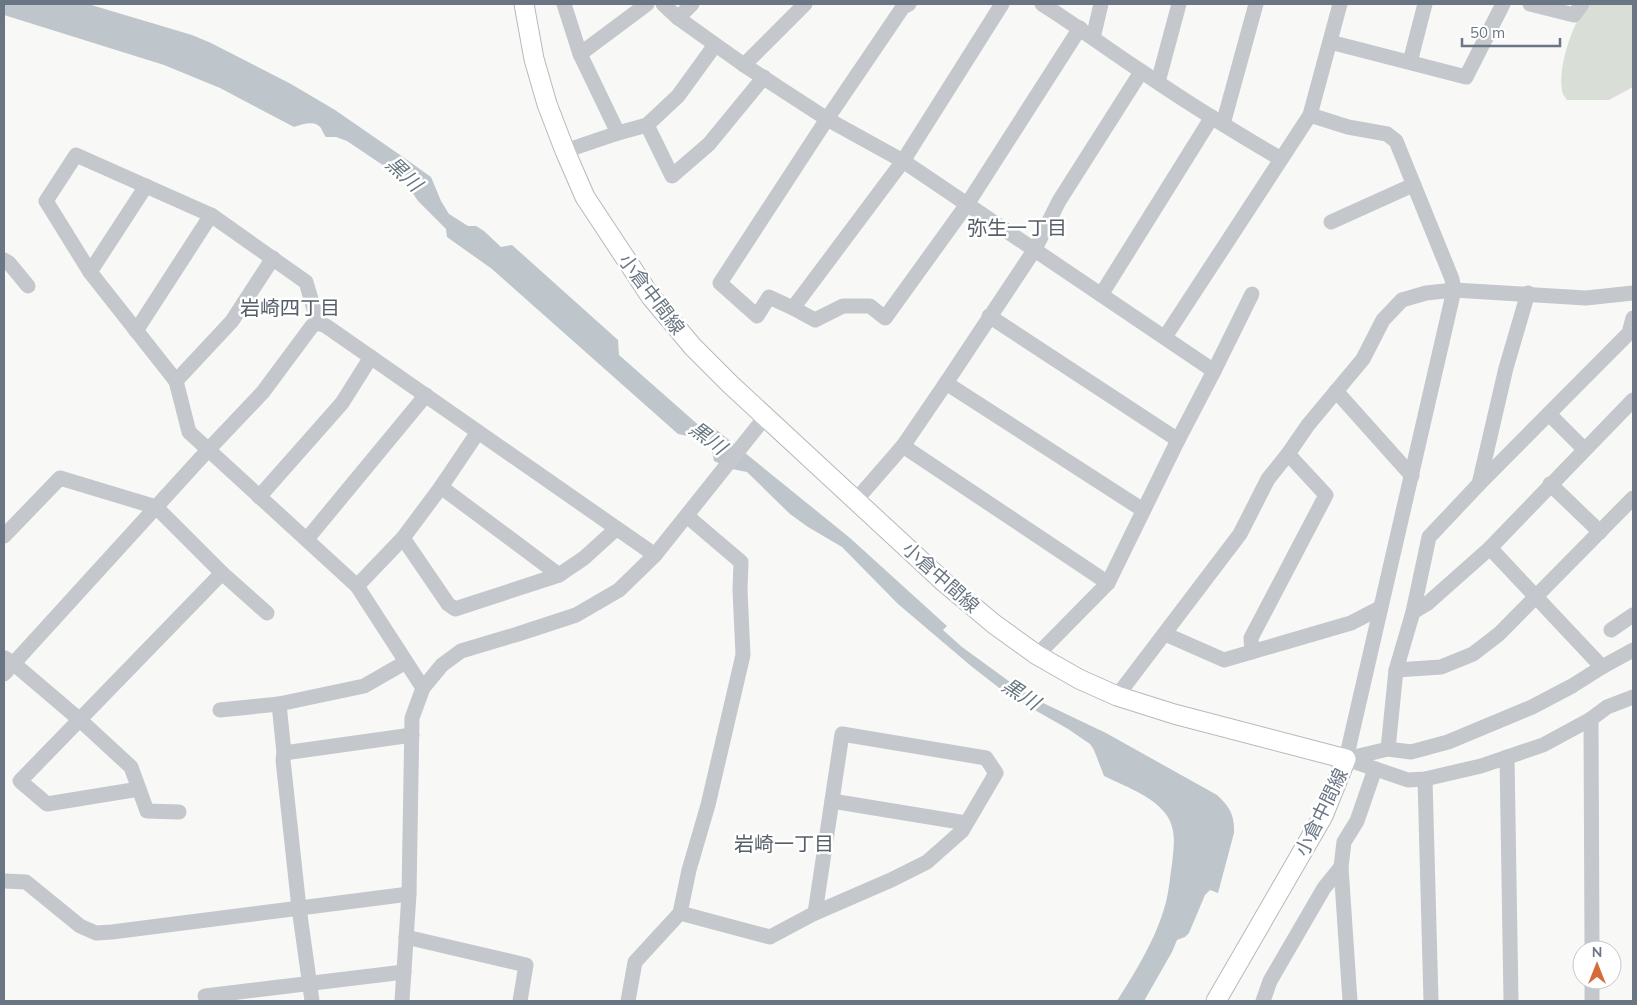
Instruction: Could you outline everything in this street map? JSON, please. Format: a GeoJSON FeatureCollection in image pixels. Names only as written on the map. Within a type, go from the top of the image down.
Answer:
{"type":"FeatureCollection","features":[{"type":"Feature","properties":{"kind":"main road","name":"小倉中間線"},"geometry":{"type":"LineString","coordinates":[[524,4],[534,59],[547,104],[565,151],[585,197],[651,297],[730,384],[856,500],[994,624],[1037,655],[1079,679],[1117,696],[1174,714],[1346,759],[1323,816],[1216,1001]]}},
{"type":"Feature","properties":{"kind":"street"},"geometry":{"type":"LineString","coordinates":[[564,4],[580,54],[618,133]]}},
{"type":"Feature","properties":{"kind":"street"},"geometry":{"type":"LineString","coordinates":[[580,54],[647,4]]}},
{"type":"Feature","properties":{"kind":"street"},"geometry":{"type":"LineString","coordinates":[[663,4],[678,18],[744,65],[764,76],[827,119],[903,160],[1214,371]]}},
{"type":"Feature","properties":{"kind":"street"},"geometry":{"type":"LineString","coordinates":[[678,18],[692,4]]}},
{"type":"Feature","properties":{"kind":"street"},"geometry":{"type":"LineString","coordinates":[[744,65],[806,4]]}},
{"type":"Feature","properties":{"kind":"street"},"geometry":{"type":"LineString","coordinates":[[909,4],[903,7],[827,119],[720,283],[757,316],[769,297],[815,320],[844,306],[870,306],[885,318],[968,203],[1080,28]]}},
{"type":"Feature","properties":{"kind":"street"},"geometry":{"type":"LineString","coordinates":[[793,308],[903,160],[1002,4]]}},
{"type":"Feature","properties":{"kind":"street"},"geometry":{"type":"LineString","coordinates":[[1042,4],[1217,121],[1281,159]]}},
{"type":"Feature","properties":{"kind":"street"},"geometry":{"type":"LineString","coordinates":[[1093,38],[1101,4]]}},
{"type":"Feature","properties":{"kind":"street"},"geometry":{"type":"LineString","coordinates":[[1158,82],[1179,4]]}},
{"type":"Feature","properties":{"kind":"street"},"geometry":{"type":"LineString","coordinates":[[1101,295],[1217,121],[1256,4]]}},
{"type":"Feature","properties":{"kind":"street"},"geometry":{"type":"LineString","coordinates":[[1165,336],[1310,116],[1340,4]]}},
{"type":"Feature","properties":{"kind":"street"},"geometry":{"type":"LineString","coordinates":[[1410,62],[1425,4]]}},
{"type":"Feature","properties":{"kind":"street"},"geometry":{"type":"LineString","coordinates":[[1330,42],[1466,77],[1503,4]]}},
{"type":"Feature","properties":{"kind":"street"},"geometry":{"type":"LineString","coordinates":[[1530,4],[1574,15],[1582,4]]}},
{"type":"Feature","properties":{"kind":"street"},"geometry":{"type":"LineString","coordinates":[[565,151],[647,125],[678,96],[714,45]]}},
{"type":"Feature","properties":{"kind":"street"},"geometry":{"type":"LineString","coordinates":[[856,500],[903,446],[946,383],[1034,249],[1059,201],[1142,72]]}},
{"type":"Feature","properties":{"kind":"street"},"geometry":{"type":"LineString","coordinates":[[647,125],[672,176],[709,144],[764,76]]}},
{"type":"Feature","properties":{"kind":"street"},"geometry":{"type":"LineString","coordinates":[[1310,116],[1348,127],[1387,134],[1396,141],[1452,279],[1454,290],[1346,759]]}},
{"type":"Feature","properties":{"kind":"street"},"geometry":{"type":"LineString","coordinates":[[318,323],[306,282],[211,215],[76,155],[46,201],[90,272],[176,381],[189,432],[357,586],[422,688]]}},
{"type":"Feature","properties":{"kind":"street"},"geometry":{"type":"LineString","coordinates":[[1331,222],[1413,185]]}},
{"type":"Feature","properties":{"kind":"street"},"geometry":{"type":"LineString","coordinates":[[90,272],[146,186]]}},
{"type":"Feature","properties":{"kind":"street"},"geometry":{"type":"LineString","coordinates":[[136,331],[211,215]]}},
{"type":"Feature","properties":{"kind":"street"},"geometry":{"type":"LineString","coordinates":[[176,381],[232,321],[272,258]]}},
{"type":"Feature","properties":{"kind":"street"},"geometry":{"type":"LineString","coordinates":[[4,260],[9,263],[28,286]]}},
{"type":"Feature","properties":{"kind":"street"},"geometry":{"type":"LineString","coordinates":[[1117,696],[1240,534],[1268,479],[1308,425],[1363,359],[1383,320],[1402,300],[1426,293],[1454,290],[1586,298],[1633,293]]}},
{"type":"Feature","properties":{"kind":"street"},"geometry":{"type":"LineString","coordinates":[[1479,484],[1506,368],[1528,293]]}},
{"type":"Feature","properties":{"kind":"street"},"geometry":{"type":"LineString","coordinates":[[1037,655],[1108,583],[1252,294]]}},
{"type":"Feature","properties":{"kind":"street"},"geometry":{"type":"LineString","coordinates":[[989,316],[1178,440]]}},
{"type":"Feature","properties":{"kind":"street"},"geometry":{"type":"LineString","coordinates":[[1388,749],[1396,670],[1413,612],[1429,537],[1479,484],[1629,334],[1633,318]]}},
{"type":"Feature","properties":{"kind":"street"},"geometry":{"type":"LineString","coordinates":[[179,812],[147,811],[130,767],[80,720],[7,665],[263,392],[312,326],[318,323],[326,326],[655,555]]}},
{"type":"Feature","properties":{"kind":"street"},"geometry":{"type":"LineString","coordinates":[[259,497],[342,403],[371,357]]}},
{"type":"Feature","properties":{"kind":"street"},"geometry":{"type":"LineString","coordinates":[[946,383],[1144,510]]}},
{"type":"Feature","properties":{"kind":"street"},"geometry":{"type":"LineString","coordinates":[[1336,391],[1412,476]]}},
{"type":"Feature","properties":{"kind":"street"},"geometry":{"type":"LineString","coordinates":[[307,540],[426,396]]}},
{"type":"Feature","properties":{"kind":"street"},"geometry":{"type":"LineString","coordinates":[[1413,612],[1428,603],[1490,548],[1633,400]]}},
{"type":"Feature","properties":{"kind":"street"},"geometry":{"type":"LineString","coordinates":[[1549,414],[1584,449]]}},
{"type":"Feature","properties":{"kind":"street"},"geometry":{"type":"LineString","coordinates":[[402,1001],[408,894],[412,718],[422,688],[442,665],[461,651],[576,615],[619,590],[655,555],[766,416]]}},
{"type":"Feature","properties":{"kind":"street"},"geometry":{"type":"LineString","coordinates":[[357,586],[403,538],[441,487],[478,432]]}},
{"type":"Feature","properties":{"kind":"street"},"geometry":{"type":"LineString","coordinates":[[903,446],[1108,583]]}},
{"type":"Feature","properties":{"kind":"street"},"geometry":{"type":"LineString","coordinates":[[1252,652],[1251,638],[1326,495],[1288,454]]}},
{"type":"Feature","properties":{"kind":"street"},"geometry":{"type":"LineString","coordinates":[[4,536],[60,478],[156,507],[267,614]]}},
{"type":"Feature","properties":{"kind":"street"},"geometry":{"type":"LineString","coordinates":[[1550,484],[1600,532]]}},
{"type":"Feature","properties":{"kind":"street"},"geometry":{"type":"LineString","coordinates":[[441,487],[559,575]]}},
{"type":"Feature","properties":{"kind":"street"},"geometry":{"type":"LineString","coordinates":[[1396,670],[1441,667],[1474,654],[1498,634],[1537,596],[1633,498]]}},
{"type":"Feature","properties":{"kind":"street"},"geometry":{"type":"LineString","coordinates":[[628,1001],[635,962],[680,913],[689,870],[708,805],[742,655],[741,562],[687,516]]}},
{"type":"Feature","properties":{"kind":"street"},"geometry":{"type":"LineString","coordinates":[[403,538],[448,604],[455,609],[559,575],[584,558],[616,529]]}},
{"type":"Feature","properties":{"kind":"street"},"geometry":{"type":"LineString","coordinates":[[1490,548],[1602,667]]}},
{"type":"Feature","properties":{"kind":"street"},"geometry":{"type":"LineString","coordinates":[[139,789],[47,804],[20,781],[222,572]]}},
{"type":"Feature","properties":{"kind":"street"},"geometry":{"type":"LineString","coordinates":[[1165,634],[1224,660],[1350,623],[1380,608]]}},
{"type":"Feature","properties":{"kind":"street"},"geometry":{"type":"LineString","coordinates":[[1611,630],[1633,615]]}},
{"type":"Feature","properties":{"kind":"street"},"geometry":{"type":"LineString","coordinates":[[1346,759],[1388,749],[1411,752],[1448,742],[1532,706],[1572,686],[1633,650]]}},
{"type":"Feature","properties":{"kind":"street"},"geometry":{"type":"LineString","coordinates":[[220,710],[279,704],[364,686],[406,662]]}},
{"type":"Feature","properties":{"kind":"street"},"geometry":{"type":"LineString","coordinates":[[1346,759],[1408,780],[1425,779],[1481,766],[1543,745],[1591,719],[1608,706],[1633,697]]}},
{"type":"Feature","properties":{"kind":"street"},"geometry":{"type":"LineString","coordinates":[[279,704],[284,753],[282,760],[298,908],[312,1001]]}},
{"type":"Feature","properties":{"kind":"street"},"geometry":{"type":"LineString","coordinates":[[1591,719],[1592,940]]}},
{"type":"Feature","properties":{"kind":"street"},"geometry":{"type":"LineString","coordinates":[[680,913],[770,937],[815,913],[927,862],[962,830],[996,773],[986,758],[842,734],[815,913]]}},
{"type":"Feature","properties":{"kind":"street"},"geometry":{"type":"LineString","coordinates":[[284,753],[412,735]]}},
{"type":"Feature","properties":{"kind":"street"},"geometry":{"type":"LineString","coordinates":[[1507,758],[1511,1001]]}},
{"type":"Feature","properties":{"kind":"street"},"geometry":{"type":"LineString","coordinates":[[1350,1001],[1341,867],[1344,842],[1357,820],[1375,769]]}},
{"type":"Feature","properties":{"kind":"street"},"geometry":{"type":"LineString","coordinates":[[1425,779],[1431,1001]]}},
{"type":"Feature","properties":{"kind":"street"},"geometry":{"type":"LineString","coordinates":[[832,801],[966,823]]}},
{"type":"Feature","properties":{"kind":"street"},"geometry":{"type":"LineString","coordinates":[[1263,1001],[1270,981],[1324,888],[1341,867]]}},
{"type":"Feature","properties":{"kind":"street"},"geometry":{"type":"LineString","coordinates":[[4,881],[26,882],[80,926],[96,933],[408,894]]}},
{"type":"Feature","properties":{"kind":"street"},"geometry":{"type":"LineString","coordinates":[[406,937],[526,965],[520,1001]]}},
{"type":"Feature","properties":{"kind":"street"},"geometry":{"type":"LineString","coordinates":[[205,996],[404,972]]}},
{"type":"Feature","properties":{"kind":"street"},"geometry":{"type":"LineString","coordinates":[[1270,981],[1270,1001]]}},
{"type":"Feature","properties":{"kind":"shaded area"},"geometry":{"type":"Polygon","coordinates":[[[1587,4],[1633,4],[1633,87],[1609,100],[1567,100],[1562,91],[1561,80],[1564,57],[1572,33],[1587,4]]]}},
{"type":"Feature","properties":{"kind":"water","name":"黒川"},"geometry":{"type":"Polygon","coordinates":[[[4,4],[88,4],[192,35],[291,84],[335,110],[431,177],[441,201],[449,214],[468,226],[476,226],[484,231],[501,247],[512,245],[618,340],[619,355],[703,429],[713,427],[850,538],[947,626],[943,630],[962,647],[1021,690],[1041,702],[1106,733],[1217,795],[1230,811],[1234,827],[1218,893],[1210,890],[1205,895],[1189,933],[1177,940],[1144,1001],[1117,1001],[1145,953],[1162,915],[1172,864],[1173,831],[1165,813],[1152,801],[1104,776],[1090,744],[1007,694],[971,666],[898,604],[842,547],[790,514],[747,472],[732,469],[714,461],[711,446],[697,438],[678,434],[492,269],[447,237],[446,229],[393,172],[347,141],[336,137],[326,137],[317,124],[310,123],[294,127],[220,88],[164,65],[4,15],[4,4]]]}},
{"type":"Feature","properties":{"kind":"district","name":"弥生一丁目"},"geometry":{"type":"Point","coordinates":[1017,228]}},
{"type":"Feature","properties":{"kind":"district","name":"岩崎四丁目"},"geometry":{"type":"Point","coordinates":[290,308]}},
{"type":"Feature","properties":{"kind":"district","name":"岩崎一丁目"},"geometry":{"type":"Point","coordinates":[784,844]}}]}
